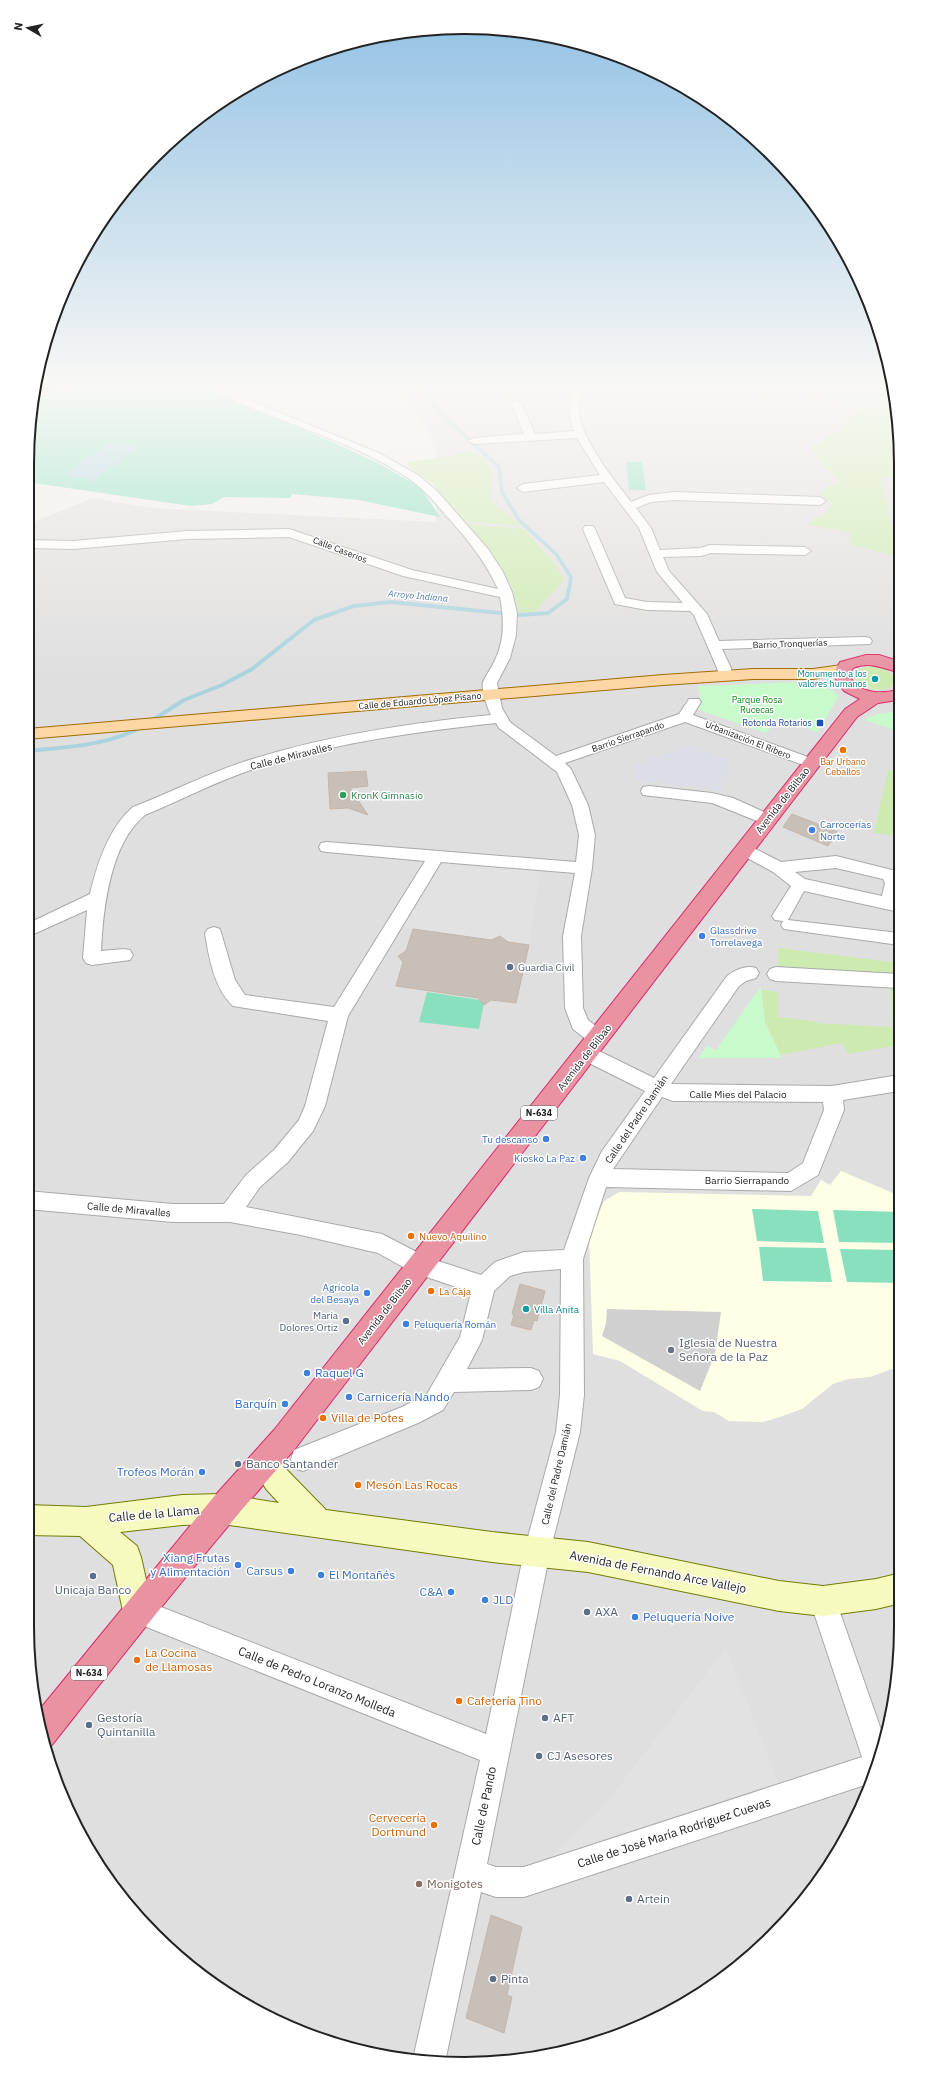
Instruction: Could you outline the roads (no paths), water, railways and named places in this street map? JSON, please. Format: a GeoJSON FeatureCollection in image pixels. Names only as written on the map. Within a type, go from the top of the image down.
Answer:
{"type":"FeatureCollection","features":[{"type":"Feature","properties":{"kind":"highway"},"geometry":{"type":"LineString","coordinates":[[851,713],[853,698],[846,681],[846,665],[854,661],[875,660],[894,652]]}},
{"type":"Feature","properties":{"kind":"highway"},"geometry":{"type":"LineString","coordinates":[[875,660],[894,667]]}},
{"type":"Feature","properties":{"kind":"highway","name":"N-634"},"geometry":{"type":"LineString","coordinates":[[846,681],[875,697],[894,695]]}},
{"type":"Feature","properties":{"kind":"highway","name":"Avenida de Bilbao"},"geometry":{"type":"LineString","coordinates":[[222,1509],[284,1440],[851,713],[875,697]]}},
{"type":"Feature","properties":{"kind":"highway","name":"N-634"},"geometry":{"type":"LineString","coordinates":[[46,1727],[138,1611],[222,1509]]}},
{"type":"Feature","properties":{"kind":"main road","name":"Calle de Eduardo López Pisano"},"geometry":{"type":"LineString","coordinates":[[34,733],[725,676],[813,674],[846,681]]}},
{"type":"Feature","properties":{"kind":"main road"},"geometry":{"type":"LineString","coordinates":[[265,1462],[276,1479],[319,1524]]}},
{"type":"Feature","properties":{"kind":"main road","name":"Avenida de Fernando Arce Vallejo"},"geometry":{"type":"LineString","coordinates":[[222,1509],[319,1524],[537,1552],[588,1557],[775,1595],[823,1601],[876,1594],[894,1590]]}},
{"type":"Feature","properties":{"kind":"main road","name":"Calle de la Llama"},"geometry":{"type":"LineString","coordinates":[[34,1520],[86,1522],[182,1510],[222,1509]]}},
{"type":"Feature","properties":{"kind":"main road","name":"Calle de la Llama"},"geometry":{"type":"LineString","coordinates":[[86,1522],[126,1557],[138,1611]]}},
{"type":"Feature","properties":{"kind":"street"},"geometry":{"type":"LineString","coordinates":[[422,483],[477,540],[498,573],[506,594],[510,615],[509,643],[504,657],[490,683],[492,695],[500,718]]}},
{"type":"Feature","properties":{"kind":"street"},"geometry":{"type":"LineString","coordinates":[[523,488],[569,483]]}},
{"type":"Feature","properties":{"kind":"street"},"geometry":{"type":"LineString","coordinates":[[612,483],[645,528],[657,554],[663,572],[695,607],[704,621],[724,668],[725,676]]}},
{"type":"Feature","properties":{"kind":"street"},"geometry":{"type":"LineString","coordinates":[[630,506],[649,499],[674,496],[820,501]]}},
{"type":"Feature","properties":{"kind":"street"},"geometry":{"type":"LineString","coordinates":[[589,529],[620,601],[647,606],[695,607]]}},
{"type":"Feature","properties":{"kind":"street","name":"Calle Caserios"},"geometry":{"type":"LineString","coordinates":[[34,544],[73,545],[187,535],[289,533],[302,536],[375,563],[412,574],[463,587],[506,594]]}},
{"type":"Feature","properties":{"kind":"street"},"geometry":{"type":"LineString","coordinates":[[657,554],[701,552],[710,549],[805,551]]}},
{"type":"Feature","properties":{"kind":"street","name":"Barrio Tronquerías"},"geometry":{"type":"LineString","coordinates":[[714,645],[865,641]]}},
{"type":"Feature","properties":{"kind":"street"},"geometry":{"type":"LineString","coordinates":[[685,717],[694,702]]}},
{"type":"Feature","properties":{"kind":"street","name":"Barrio Sierrapando"},"geometry":{"type":"LineString","coordinates":[[554,762],[685,717]]}},
{"type":"Feature","properties":{"kind":"street","name":"Urbanización El Ribero"},"geometry":{"type":"LineString","coordinates":[[685,717],[811,763]]}},
{"type":"Feature","properties":{"kind":"street","name":"Calle Mies del Palacio"},"geometry":{"type":"LineString","coordinates":[[500,718],[516,736],[563,769],[569,778],[583,814],[587,835],[584,868],[572,936],[574,1008],[580,1024],[590,1033],[592,1046],[657,1088],[673,1093],[832,1094],[894,1084]]}},
{"type":"Feature","properties":{"kind":"street","name":"Calle de Miravalles"},"geometry":{"type":"LineString","coordinates":[[124,955],[92,958],[94,914],[105,867],[124,827],[131,817],[139,811],[263,761],[415,728],[500,718]]}},
{"type":"Feature","properties":{"kind":"street"},"geometry":{"type":"LineString","coordinates":[[648,790],[712,798],[727,802],[767,820]]}},
{"type":"Feature","properties":{"kind":"street"},"geometry":{"type":"LineString","coordinates":[[327,848],[438,855],[584,868]]}},
{"type":"Feature","properties":{"kind":"street"},"geometry":{"type":"LineString","coordinates":[[744,849],[779,868],[800,884],[894,905],[893,883],[890,875],[836,862],[779,868]]}},
{"type":"Feature","properties":{"kind":"street"},"geometry":{"type":"LineString","coordinates":[[230,1213],[253,1181],[281,1156],[306,1125],[315,1106],[339,1015],[438,855]]}},
{"type":"Feature","properties":{"kind":"street"},"geometry":{"type":"LineString","coordinates":[[800,884],[785,921],[894,939]]}},
{"type":"Feature","properties":{"kind":"street"},"geometry":{"type":"LineString","coordinates":[[34,928],[97,898]]}},
{"type":"Feature","properties":{"kind":"street"},"geometry":{"type":"LineString","coordinates":[[214,933],[224,974],[236,998],[240,1001],[339,1015]]}},
{"type":"Feature","properties":{"kind":"street","name":"Calle del Padre Damián"},"geometry":{"type":"LineString","coordinates":[[537,1552],[568,1432],[572,1395],[572,1259],[599,1178],[608,1157],[732,981],[740,976],[750,973]]}},
{"type":"Feature","properties":{"kind":"street"},"geometry":{"type":"LineString","coordinates":[[776,974],[894,981]]}},
{"type":"Feature","properties":{"kind":"street","name":"Barrio Sierrapando"},"geometry":{"type":"LineString","coordinates":[[599,1178],[791,1182],[811,1170],[834,1110],[832,1094]]}},
{"type":"Feature","properties":{"kind":"street","name":"Calle de Miravalles"},"geometry":{"type":"LineString","coordinates":[[34,1201],[173,1213],[230,1213],[382,1244],[420,1265],[484,1286]]}},
{"type":"Feature","properties":{"kind":"street"},"geometry":{"type":"LineString","coordinates":[[303,1459],[410,1415],[435,1402],[471,1340],[484,1286],[503,1269],[524,1262],[572,1259]]}},
{"type":"Feature","properties":{"kind":"street"},"geometry":{"type":"LineString","coordinates":[[447,1381],[531,1379]]}},
{"type":"Feature","properties":{"kind":"street","name":"Calle de Pando"},"geometry":{"type":"LineString","coordinates":[[430,2055],[496,1752],[537,1552]]}},
{"type":"Feature","properties":{"kind":"street","name":"Calle de José María Rodríguez Cuevas"},"geometry":{"type":"LineString","coordinates":[[823,1601],[874,1754]]}},
{"type":"Feature","properties":{"kind":"street","name":"Calle de Pedro Loranzo Molleda"},"geometry":{"type":"LineString","coordinates":[[138,1611],[496,1752]]}},
{"type":"Feature","properties":{"kind":"street","name":"Calle de José María Rodríguez Cuevas"},"geometry":{"type":"LineString","coordinates":[[469,1873],[496,1882],[524,1882],[870,1768]]}},
{"type":"Feature","properties":{"kind":"waterway","name":"Arroyo Indiana"},"geometry":{"type":"LineString","coordinates":[[501,483],[502,492],[519,520],[556,554],[571,577],[569,589]]}},
{"type":"Feature","properties":{"kind":"waterway","name":"Arroyo Indiana"},"geometry":{"type":"LineString","coordinates":[[151,721],[184,700],[222,685],[252,669],[314,620],[354,606],[391,602],[520,615],[548,613],[567,599],[569,588]]}},
{"type":"Feature","properties":{"kind":"waterway","name":"Arroyo Indiana"},"geometry":{"type":"LineString","coordinates":[[34,750],[72,747],[102,742],[130,733],[144,726]]}},
{"type":"Feature","properties":{"kind":"place","name":"Monumento a los valores humanos"},"geometry":{"type":"Point","coordinates":[875,679]}},
{"type":"Feature","properties":{"kind":"place","name":"Rotonda Rotarios"},"geometry":{"type":"Point","coordinates":[820,723]}},
{"type":"Feature","properties":{"kind":"place","name":"Bar Urbano Ceballos"},"geometry":{"type":"Point","coordinates":[843,750]}},
{"type":"Feature","properties":{"kind":"place","name":"KronK Gimnasio"},"geometry":{"type":"Point","coordinates":[343,795]}},
{"type":"Feature","properties":{"kind":"place","name":"Carrocerías Norte"},"geometry":{"type":"Point","coordinates":[812,830]}},
{"type":"Feature","properties":{"kind":"place","name":"Glassdrive Torrelavega"},"geometry":{"type":"Point","coordinates":[702,936]}},
{"type":"Feature","properties":{"kind":"place","name":"Guardia Civil"},"geometry":{"type":"Point","coordinates":[510,967]}},
{"type":"Feature","properties":{"kind":"place","name":"Tu descanso"},"geometry":{"type":"Point","coordinates":[546,1139]}},
{"type":"Feature","properties":{"kind":"place","name":"Kiosko La Paz"},"geometry":{"type":"Point","coordinates":[583,1158]}},
{"type":"Feature","properties":{"kind":"place","name":"Nuevo Aquilino"},"geometry":{"type":"Point","coordinates":[411,1236]}},
{"type":"Feature","properties":{"kind":"place","name":"La Caja"},"geometry":{"type":"Point","coordinates":[431,1291]}},
{"type":"Feature","properties":{"kind":"place","name":"Agrícola del Besaya"},"geometry":{"type":"Point","coordinates":[367,1293]}},
{"type":"Feature","properties":{"kind":"place","name":"Villa Anita"},"geometry":{"type":"Point","coordinates":[526,1309]}},
{"type":"Feature","properties":{"kind":"place","name":"María Dolores Ortiz"},"geometry":{"type":"Point","coordinates":[346,1321]}},
{"type":"Feature","properties":{"kind":"place","name":"Peluquería Román"},"geometry":{"type":"Point","coordinates":[406,1324]}},
{"type":"Feature","properties":{"kind":"place","name":"Iglesia de Nuestra Señora de la Paz"},"geometry":{"type":"Point","coordinates":[671,1350]}},
{"type":"Feature","properties":{"kind":"place","name":"Raquel G"},"geometry":{"type":"Point","coordinates":[307,1373]}},
{"type":"Feature","properties":{"kind":"place","name":"Carnicería Nando"},"geometry":{"type":"Point","coordinates":[349,1397]}},
{"type":"Feature","properties":{"kind":"place","name":"Barquín"},"geometry":{"type":"Point","coordinates":[285,1404]}},
{"type":"Feature","properties":{"kind":"place","name":"Villa de Potes"},"geometry":{"type":"Point","coordinates":[323,1418]}},
{"type":"Feature","properties":{"kind":"place","name":"Banco Santander"},"geometry":{"type":"Point","coordinates":[238,1464]}},
{"type":"Feature","properties":{"kind":"place","name":"Trofeos Morán"},"geometry":{"type":"Point","coordinates":[202,1472]}},
{"type":"Feature","properties":{"kind":"place","name":"Mesón Las Rocas"},"geometry":{"type":"Point","coordinates":[358,1485]}},
{"type":"Feature","properties":{"kind":"place","name":"Xiang Frutas y Alimentación"},"geometry":{"type":"Point","coordinates":[238,1565]}},
{"type":"Feature","properties":{"kind":"place","name":"Carsus"},"geometry":{"type":"Point","coordinates":[291,1571]}},
{"type":"Feature","properties":{"kind":"place","name":"El Montañés"},"geometry":{"type":"Point","coordinates":[321,1575]}},
{"type":"Feature","properties":{"kind":"place","name":"Unicaja Banco"},"geometry":{"type":"Point","coordinates":[93,1576]}},
{"type":"Feature","properties":{"kind":"place","name":"C&A"},"geometry":{"type":"Point","coordinates":[451,1592]}},
{"type":"Feature","properties":{"kind":"place","name":"JLD"},"geometry":{"type":"Point","coordinates":[485,1600]}},
{"type":"Feature","properties":{"kind":"place","name":"AXA"},"geometry":{"type":"Point","coordinates":[587,1612]}},
{"type":"Feature","properties":{"kind":"place","name":"Peluquería Noive"},"geometry":{"type":"Point","coordinates":[635,1617]}},
{"type":"Feature","properties":{"kind":"place","name":"La Cocina de Llamosas"},"geometry":{"type":"Point","coordinates":[137,1660]}},
{"type":"Feature","properties":{"kind":"place","name":"Cafetería Tino"},"geometry":{"type":"Point","coordinates":[459,1701]}},
{"type":"Feature","properties":{"kind":"place","name":"AFT"},"geometry":{"type":"Point","coordinates":[545,1718]}},
{"type":"Feature","properties":{"kind":"place","name":"Gestoría Quintanilla"},"geometry":{"type":"Point","coordinates":[89,1725]}},
{"type":"Feature","properties":{"kind":"place","name":"CJ Asesores"},"geometry":{"type":"Point","coordinates":[539,1756]}},
{"type":"Feature","properties":{"kind":"place","name":"Cervecería Dortmund"},"geometry":{"type":"Point","coordinates":[434,1825]}},
{"type":"Feature","properties":{"kind":"place","name":"Monigotes"},"geometry":{"type":"Point","coordinates":[419,1884]}},
{"type":"Feature","properties":{"kind":"place","name":"Artein"},"geometry":{"type":"Point","coordinates":[629,1899]}},
{"type":"Feature","properties":{"kind":"place","name":"Pinta"},"geometry":{"type":"Point","coordinates":[493,1979]}},
{"type":"Feature","properties":{"kind":"park label","name":"Parque Rosa Rucecas"},"geometry":{"type":"Point","coordinates":[757,706]}}]}
